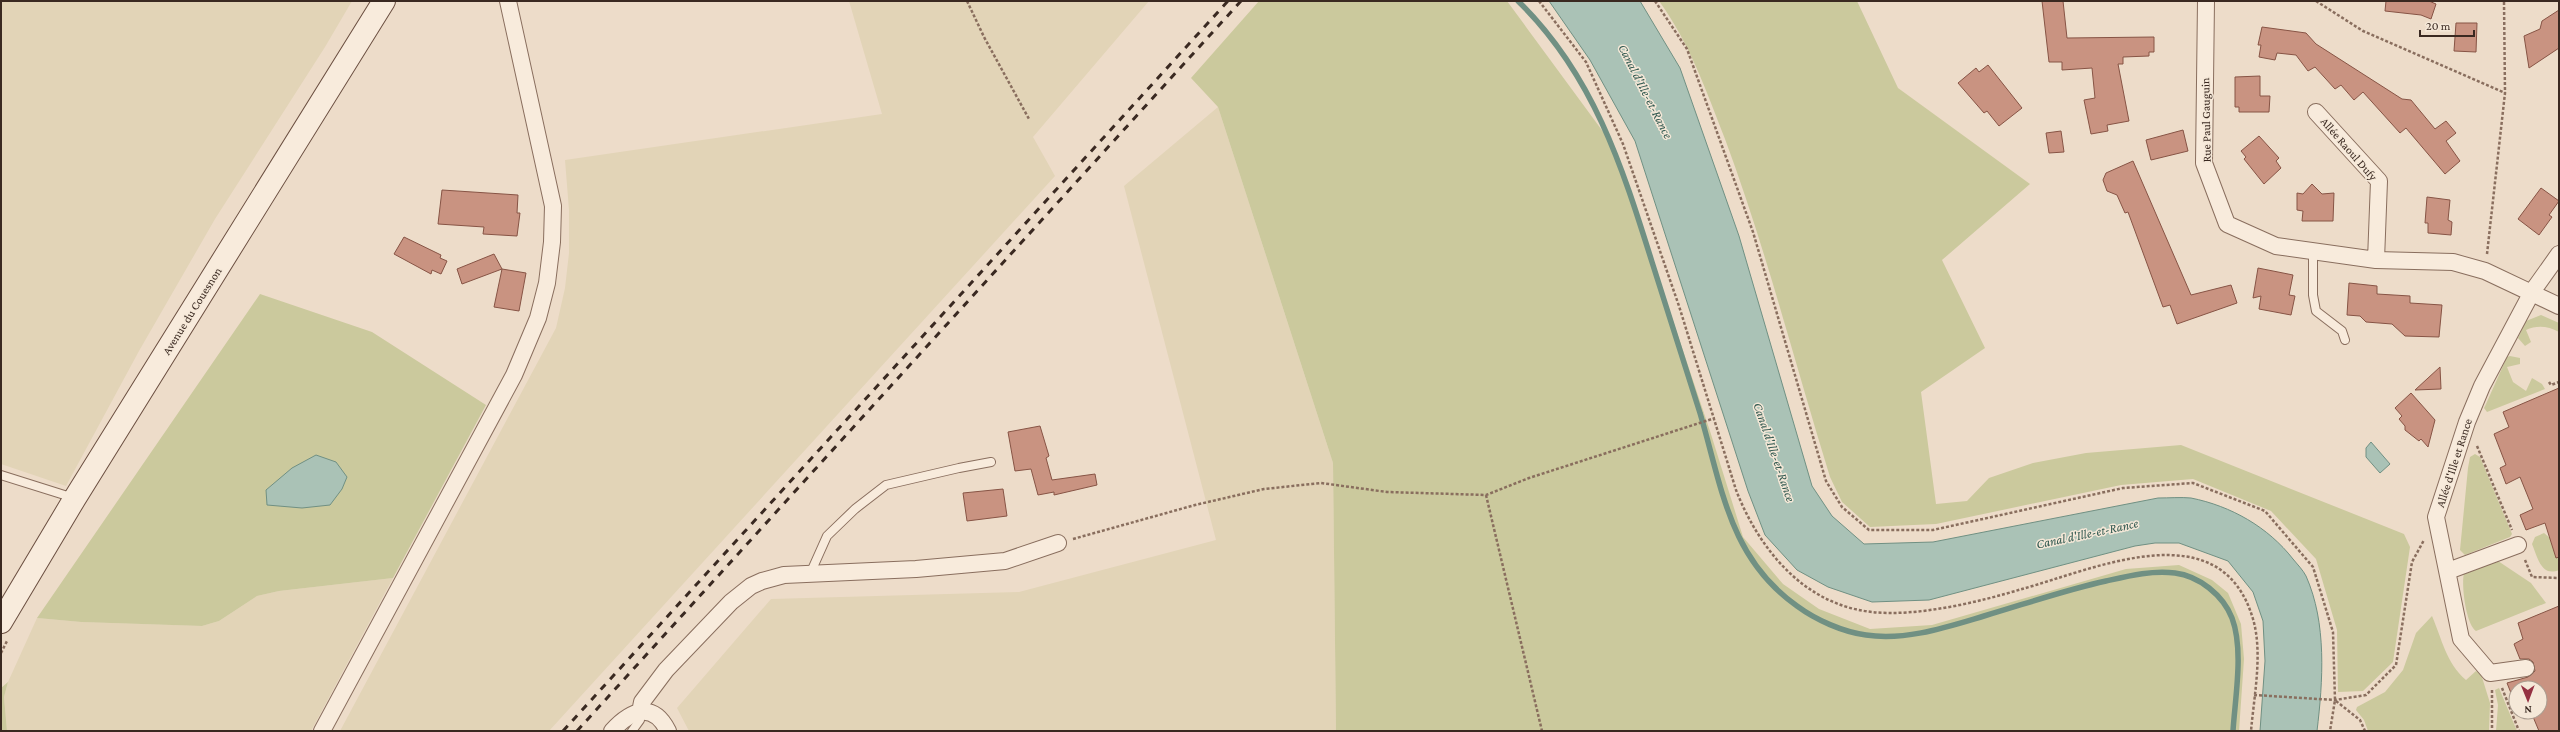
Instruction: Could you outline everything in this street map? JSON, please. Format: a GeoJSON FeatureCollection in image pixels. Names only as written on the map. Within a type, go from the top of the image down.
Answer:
{"type":"FeatureCollection","features":[{"type":"Feature","properties":{"kind":"street","name":"Avenue du Couesnon"},"geometry":{"type":"LineString","coordinates":[[1,622],[75,498],[384,1]]}},
{"type":"Feature","properties":{"kind":"street"},"geometry":{"type":"LineString","coordinates":[[322,731],[514,375],[538,318],[547,284],[552,242],[553,206],[508,1]]}},
{"type":"Feature","properties":{"kind":"street","name":"Rue Paul Gauguin"},"geometry":{"type":"LineString","coordinates":[[2206,1],[2204,163],[2227,224],[2276,246],[2376,260],[2453,262],[2485,270],[2559,306]]}},
{"type":"Feature","properties":{"kind":"street","name":"Allée Raoul Dufy"},"geometry":{"type":"LineString","coordinates":[[2316,112],[2379,181],[2376,260]]}},
{"type":"Feature","properties":{"kind":"street","name":"Allée d'Ille et Rance"},"geometry":{"type":"LineString","coordinates":[[2493,673],[2462,639],[2436,517],[2467,422],[2482,386],[2532,292],[2559,254]]}},
{"type":"Feature","properties":{"kind":"street"},"geometry":{"type":"LineString","coordinates":[[640,712],[642,702],[666,670],[741,593],[751,586],[772,578],[1005,561],[1058,544]]}},
{"type":"Feature","properties":{"kind":"street"},"geometry":{"type":"LineString","coordinates":[[2448,571],[2518,545]]}},
{"type":"Feature","properties":{"kind":"street"},"geometry":{"type":"LineString","coordinates":[[2493,673],[2526,668]]}},
{"type":"Feature","properties":{"kind":"street"},"geometry":{"type":"LineString","coordinates":[[612,731],[624,718],[640,712],[656,715],[663,721],[668,731]]}},
{"type":"Feature","properties":{"kind":"lane"},"geometry":{"type":"LineString","coordinates":[[2313,251],[2313,295],[2316,311],[2342,331],[2345,340]]}},
{"type":"Feature","properties":{"kind":"lane"},"geometry":{"type":"LineString","coordinates":[[810,575],[827,536],[855,509],[886,486],[959,468],[991,462]]}},
{"type":"Feature","properties":{"kind":"lane"},"geometry":{"type":"LineString","coordinates":[[1,475],[75,498]]}},
{"type":"Feature","properties":{"kind":"lane"},"geometry":{"type":"LineString","coordinates":[[632,731],[640,720],[640,712]]}},
{"type":"Feature","properties":{"kind":"path"},"geometry":{"type":"LineString","coordinates":[[967,1],[984,37],[1029,119]]}},
{"type":"Feature","properties":{"kind":"path"},"geometry":{"type":"LineString","coordinates":[[1539,1],[1586,62],[1592,73],[1623,144],[1715,418],[1739,496],[1760,539],[1795,579],[1824,597],[1846,607],[1872,612],[1901,613],[1930,610],[2020,590],[2116,561],[2156,554],[2180,554],[2208,563],[2225,572],[2236,585],[2248,604],[2253,621],[2256,656],[2251,731]]}},
{"type":"Feature","properties":{"kind":"path"},"geometry":{"type":"LineString","coordinates":[[1655,1],[1687,49],[1753,232],[1826,480],[1842,507],[1869,530],[1933,530],[2123,488],[2193,484],[2265,511],[2313,567],[2333,632],[2335,700],[2330,731]]}},
{"type":"Feature","properties":{"kind":"path"},"geometry":{"type":"LineString","coordinates":[[2316,1],[2363,31],[2505,93]]}},
{"type":"Feature","properties":{"kind":"path"},"geometry":{"type":"LineString","coordinates":[[2485,270],[2505,93],[2504,1]]}},
{"type":"Feature","properties":{"kind":"path"},"geometry":{"type":"LineString","coordinates":[[2549,382],[2552,385],[2559,382]]}},
{"type":"Feature","properties":{"kind":"path"},"geometry":{"type":"LineString","coordinates":[[1058,544],[1195,505],[1264,488],[1321,483],[1387,492],[1486,495],[1529,478],[1715,418]]}},
{"type":"Feature","properties":{"kind":"path"},"geometry":{"type":"LineString","coordinates":[[2467,422],[2532,577],[2559,578]]}},
{"type":"Feature","properties":{"kind":"path"},"geometry":{"type":"LineString","coordinates":[[1486,495],[1542,731]]}},
{"type":"Feature","properties":{"kind":"path"},"geometry":{"type":"LineString","coordinates":[[2254,695],[2335,700],[2366,695],[2396,665],[2412,562],[2436,517]]}},
{"type":"Feature","properties":{"kind":"path"},"geometry":{"type":"LineString","coordinates":[[2492,731],[2493,673]]}},
{"type":"Feature","properties":{"kind":"path"},"geometry":{"type":"LineString","coordinates":[[2493,673],[2519,731]]}},
{"type":"Feature","properties":{"kind":"path"},"geometry":{"type":"LineString","coordinates":[[2335,700],[2360,720],[2365,731]]}},
{"type":"Feature","properties":{"kind":"shaded area"},"geometry":{"type":"Polygon","coordinates":[[[1,1],[352,1],[325,47],[215,219],[139,351],[66,486],[1,464],[1,1]]]}},
{"type":"Feature","properties":{"kind":"shaded area"},"geometry":{"type":"Polygon","coordinates":[[[849,1],[1149,1],[1033,137],[1055,176],[549,731],[340,731],[556,328],[565,288],[569,253],[569,210],[565,160],[882,114],[849,1]]]}},
{"type":"Feature","properties":{"kind":"shaded area"},"geometry":{"type":"Polygon","coordinates":[[[1259,1],[1507,1],[1615,148],[1710,431],[1743,537],[1783,584],[1819,609],[1870,629],[1932,625],[2126,569],[2179,565],[2212,580],[2228,593],[2241,624],[2244,659],[2239,731],[1336,731],[1333,463],[1218,107],[1191,78],[1259,1]]]}},
{"type":"Feature","properties":{"kind":"shaded area"},"geometry":{"type":"Polygon","coordinates":[[[1659,1],[1857,1],[1898,88],[2030,184],[1942,260],[1985,348],[1921,392],[1936,504],[1967,501],[1989,478],[2033,463],[2086,453],[2181,445],[2404,534],[2410,547],[2393,662],[2363,691],[2338,692],[2337,630],[2316,559],[2271,511],[2193,479],[2121,485],[1936,524],[1870,527],[1842,502],[1830,477],[1767,264],[1740,180],[1704,85],[1680,34],[1659,1]]]}},
{"type":"Feature","properties":{"kind":"shaded area"},"geometry":{"type":"Polygon","coordinates":[[[1218,107],[1333,463],[1336,731],[689,731],[677,708],[771,599],[1019,592],[1216,540],[1124,186],[1218,107]]]}},
{"type":"Feature","properties":{"kind":"shaded area"},"geometry":{"type":"Polygon","coordinates":[[[260,294],[372,332],[486,405],[393,578],[279,591],[257,596],[219,621],[202,626],[81,622],[37,618],[260,294]]]}},
{"type":"Feature","properties":{"kind":"shaded area"},"geometry":{"type":"Polygon","coordinates":[[[2541,315],[2559,323],[2559,332],[2551,328],[2542,327],[2534,327],[2526,330],[2531,342],[2525,346],[2518,338],[2526,321],[2541,315]]]}},
{"type":"Feature","properties":{"kind":"shaded area"},"geometry":{"type":"Polygon","coordinates":[[[2510,356],[2520,358],[2520,364],[2507,367],[2513,382],[2526,391],[2532,378],[2542,384],[2545,389],[2487,412],[2484,408],[2507,357],[2510,356]]]}},
{"type":"Feature","properties":{"kind":"shaded area"},"geometry":{"type":"Polygon","coordinates":[[[2475,454],[2480,457],[2512,534],[2510,537],[2465,555],[2460,550],[2468,468],[2470,457],[2475,454]]]}},
{"type":"Feature","properties":{"kind":"shaded area"},"geometry":{"type":"Polygon","coordinates":[[[2544,533],[2550,538],[2555,553],[2559,552],[2559,570],[2548,571],[2544,569],[2536,555],[2532,544],[2535,537],[2544,533]]]}},
{"type":"Feature","properties":{"kind":"shaded area"},"geometry":{"type":"Polygon","coordinates":[[[2495,559],[2531,583],[2546,603],[2476,631],[2469,621],[2465,604],[2463,586],[2464,573],[2495,559]]]}},
{"type":"Feature","properties":{"kind":"shaded area"},"geometry":{"type":"Polygon","coordinates":[[[393,578],[311,731],[7,731],[4,697],[8,682],[37,618],[81,622],[202,626],[219,621],[257,596],[279,591],[393,578]]]}},
{"type":"Feature","properties":{"kind":"shaded area"},"geometry":{"type":"Polygon","coordinates":[[[2432,616],[2445,650],[2459,673],[2466,680],[2476,671],[2481,674],[2490,703],[2489,731],[2368,731],[2364,720],[2356,710],[2357,707],[2385,692],[2403,670],[2416,633],[2432,616]]]}},
{"type":"Feature","properties":{"kind":"shaded area"},"geometry":{"type":"Polygon","coordinates":[[[8,682],[4,697],[7,731],[1,731],[1,688],[8,682]]]}},
{"type":"Feature","properties":{"kind":"shaded area"},"geometry":{"type":"Polygon","coordinates":[[[2499,688],[2508,710],[2508,720],[2512,720],[2517,731],[2496,731],[2498,705],[2495,690],[2499,688]]]}},
{"type":"Feature","properties":{"kind":"water","name":"Canal d'Ille-et-Rance"},"geometry":{"type":"Polygon","coordinates":[[[1549,1],[1640,1],[1680,68],[1739,236],[1812,486],[1832,516],[1864,544],[1933,542],[2158,498],[2191,498],[2220,506],[2234,512],[2260,528],[2283,548],[2306,576],[2313,594],[2322,652],[2321,692],[2317,731],[2260,731],[2265,661],[2263,621],[2253,592],[2228,561],[2179,543],[2155,543],[2135,546],[1929,600],[1872,602],[1828,587],[1797,570],[1765,535],[1748,491],[1635,141],[1590,60],[1549,1]]]}},
{"type":"Feature","properties":{"kind":"water"},"geometry":{"type":"Polygon","coordinates":[[[2371,442],[2390,464],[2380,473],[2366,457],[2366,448],[2371,442]]]}},
{"type":"Feature","properties":{"kind":"water"},"geometry":{"type":"Polygon","coordinates":[[[316,455],[336,462],[347,477],[342,489],[330,505],[302,508],[267,505],[266,490],[292,468],[316,455]]]}},
{"type":"Feature","properties":{"kind":"building"},"geometry":{"type":"Polygon","coordinates":[[[2042,1],[2063,1],[2067,38],[2154,37],[2154,52],[2149,52],[2149,56],[2123,57],[2123,64],[2118,64],[2129,121],[2107,125],[2108,131],[2091,134],[2084,100],[2095,98],[2092,68],[2062,70],[2062,62],[2049,62],[2042,1]]]}},
{"type":"Feature","properties":{"kind":"building"},"geometry":{"type":"Polygon","coordinates":[[[2386,1],[2429,1],[2436,4],[2431,19],[2421,15],[2385,11],[2386,1]]]}},
{"type":"Feature","properties":{"kind":"building"},"geometry":{"type":"Polygon","coordinates":[[[2559,10],[2559,48],[2529,68],[2524,36],[2540,29],[2542,21],[2559,10]]]}},
{"type":"Feature","properties":{"kind":"building"},"geometry":{"type":"Polygon","coordinates":[[[2456,23],[2477,23],[2476,52],[2454,51],[2456,23]]]}},
{"type":"Feature","properties":{"kind":"building"},"geometry":{"type":"Polygon","coordinates":[[[2262,27],[2306,33],[2316,44],[2402,99],[2411,100],[2435,129],[2446,121],[2456,133],[2446,141],[2460,161],[2445,174],[2406,128],[2400,133],[2363,92],[2354,100],[2341,85],[2335,89],[2315,67],[2308,71],[2296,55],[2277,53],[2275,60],[2259,57],[2261,45],[2258,45],[2262,27]]]}},
{"type":"Feature","properties":{"kind":"building"},"geometry":{"type":"Polygon","coordinates":[[[1988,65],[2022,108],[1999,126],[1987,111],[1984,113],[1958,83],[1976,68],[1979,72],[1988,65]]]}},
{"type":"Feature","properties":{"kind":"building"},"geometry":{"type":"Polygon","coordinates":[[[2260,76],[2260,96],[2270,96],[2269,112],[2239,112],[2239,107],[2235,107],[2235,77],[2260,76]]]}},
{"type":"Feature","properties":{"kind":"building"},"geometry":{"type":"Polygon","coordinates":[[[2183,130],[2188,151],[2151,160],[2146,140],[2183,130]]]}},
{"type":"Feature","properties":{"kind":"building"},"geometry":{"type":"Polygon","coordinates":[[[2061,131],[2064,152],[2049,153],[2046,133],[2061,131]]]}},
{"type":"Feature","properties":{"kind":"building"},"geometry":{"type":"Polygon","coordinates":[[[2259,136],[2279,158],[2276,161],[2281,168],[2264,184],[2244,159],[2246,157],[2241,151],[2259,136]]]}},
{"type":"Feature","properties":{"kind":"building"},"geometry":{"type":"Polygon","coordinates":[[[2133,161],[2191,295],[2231,285],[2237,303],[2177,324],[2170,305],[2163,307],[2128,212],[2125,213],[2117,195],[2107,191],[2103,180],[2106,173],[2133,161]]]}},
{"type":"Feature","properties":{"kind":"building"},"geometry":{"type":"Polygon","coordinates":[[[2312,184],[2322,194],[2334,193],[2333,221],[2302,221],[2303,211],[2297,210],[2297,193],[2303,194],[2312,184]]]}},
{"type":"Feature","properties":{"kind":"building"},"geometry":{"type":"Polygon","coordinates":[[[2541,188],[2559,201],[2549,215],[2552,217],[2539,235],[2518,219],[2541,188]]]}},
{"type":"Feature","properties":{"kind":"building"},"geometry":{"type":"Polygon","coordinates":[[[442,190],[518,195],[517,213],[520,213],[517,236],[483,234],[484,227],[438,224],[442,190]]]}},
{"type":"Feature","properties":{"kind":"building"},"geometry":{"type":"Polygon","coordinates":[[[2427,197],[2450,200],[2448,220],[2452,222],[2451,235],[2428,233],[2428,223],[2425,223],[2427,197]]]}},
{"type":"Feature","properties":{"kind":"building"},"geometry":{"type":"Polygon","coordinates":[[[404,237],[441,255],[440,258],[447,261],[441,274],[432,270],[431,274],[394,254],[404,237]]]}},
{"type":"Feature","properties":{"kind":"building"},"geometry":{"type":"Polygon","coordinates":[[[494,254],[502,269],[462,284],[457,269],[494,254]]]}},
{"type":"Feature","properties":{"kind":"building"},"geometry":{"type":"Polygon","coordinates":[[[2258,268],[2293,275],[2289,295],[2295,296],[2291,315],[2259,309],[2261,296],[2253,298],[2258,268]]]}},
{"type":"Feature","properties":{"kind":"building"},"geometry":{"type":"Polygon","coordinates":[[[502,269],[526,273],[519,311],[494,307],[502,269]]]}},
{"type":"Feature","properties":{"kind":"building"},"geometry":{"type":"Polygon","coordinates":[[[2349,283],[2377,286],[2377,294],[2410,296],[2410,303],[2442,305],[2439,337],[2405,336],[2392,324],[2366,322],[2360,316],[2347,315],[2349,283]]]}},
{"type":"Feature","properties":{"kind":"building"},"geometry":{"type":"Polygon","coordinates":[[[2440,367],[2441,389],[2415,390],[2440,367]]]}},
{"type":"Feature","properties":{"kind":"building"},"geometry":{"type":"Polygon","coordinates":[[[2559,388],[2559,557],[2556,558],[2545,523],[2526,530],[2520,515],[2533,509],[2520,477],[2506,484],[2500,468],[2506,465],[2494,434],[2509,427],[2503,412],[2559,388]]]}},
{"type":"Feature","properties":{"kind":"building"},"geometry":{"type":"Polygon","coordinates":[[[2411,393],[2435,420],[2428,447],[2421,439],[2419,441],[2405,430],[2405,426],[2399,419],[2402,416],[2395,408],[2411,393]]]}},
{"type":"Feature","properties":{"kind":"building"},"geometry":{"type":"Polygon","coordinates":[[[1040,426],[1049,456],[1046,458],[1052,480],[1095,474],[1097,485],[1054,495],[1054,492],[1038,495],[1031,469],[1015,471],[1008,432],[1040,426]]]}},
{"type":"Feature","properties":{"kind":"building"},"geometry":{"type":"Polygon","coordinates":[[[1003,489],[1007,516],[967,521],[963,493],[1003,489]]]}},
{"type":"Feature","properties":{"kind":"building"},"geometry":{"type":"Polygon","coordinates":[[[2559,606],[2559,731],[2539,731],[2534,720],[2548,720],[2548,680],[2518,680],[2528,677],[2535,671],[2533,662],[2529,659],[2520,659],[2514,644],[2523,639],[2518,623],[2559,606]]]}},
{"type":"Feature","properties":{"kind":"waterway"},"geometry":{"type":"LineString","coordinates":[[1518,1],[1544,29],[1566,59],[1585,90],[1602,123],[1616,156],[1641,226],[1700,413],[1722,494],[1731,519],[1742,543],[1756,566],[1774,587],[1804,611],[1830,625],[1866,635],[1896,636],[1926,632],[2045,597],[2123,577],[2158,572],[2184,575],[2201,582],[2216,594],[2223,602],[2232,618],[2238,645],[2238,674],[2233,731]]}},
{"type":"Feature","properties":{"kind":"railway"},"geometry":{"type":"LineString","coordinates":[[563,731],[1228,1]]}},
{"type":"Feature","properties":{"kind":"railway"},"geometry":{"type":"LineString","coordinates":[[577,731],[1241,1]]}}]}
